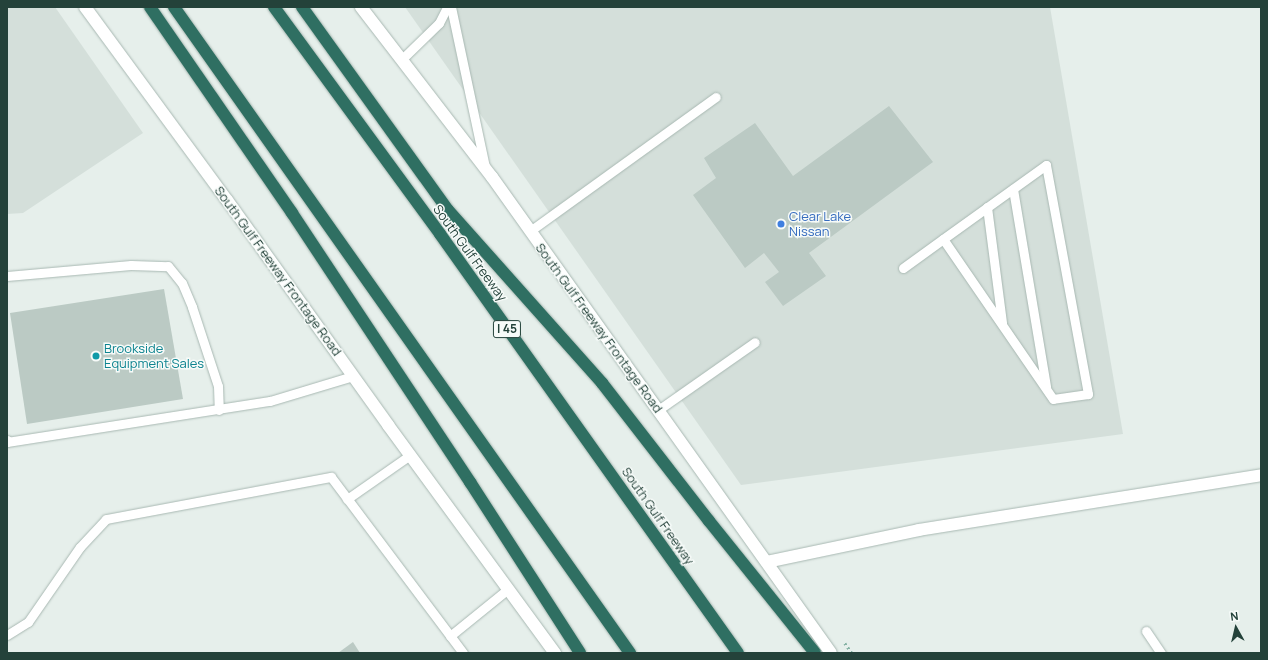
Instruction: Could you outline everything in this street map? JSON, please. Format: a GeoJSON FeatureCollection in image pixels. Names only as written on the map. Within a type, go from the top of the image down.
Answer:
{"type":"FeatureCollection","features":[{"type":"Feature","properties":{"kind":"highway"},"geometry":{"type":"LineString","coordinates":[[150,7],[292,213],[470,482],[580,653]]}},
{"type":"Feature","properties":{"kind":"highway"},"geometry":{"type":"LineString","coordinates":[[174,7],[630,653]]}},
{"type":"Feature","properties":{"kind":"highway","name":"South Gulf Freeway"},"geometry":{"type":"LineString","coordinates":[[274,7],[444,240],[738,653]]}},
{"type":"Feature","properties":{"kind":"highway"},"geometry":{"type":"LineString","coordinates":[[302,7],[448,210],[602,383],[709,521],[815,653]]}},
{"type":"Feature","properties":{"kind":"main road","name":"South Gulf Freeway Frontage Road"},"geometry":{"type":"LineString","coordinates":[[85,7],[227,200],[410,455],[555,653]]}},
{"type":"Feature","properties":{"kind":"main road","name":"South Gulf Freeway Frontage Road"},"geometry":{"type":"LineString","coordinates":[[361,7],[486,170],[831,653]]}},
{"type":"Feature","properties":{"kind":"main road"},"geometry":{"type":"LineString","coordinates":[[767,562],[920,530],[1261,475]]}},
{"type":"Feature","properties":{"kind":"lane"},"geometry":{"type":"LineString","coordinates":[[401,60],[439,23],[448,7]]}},
{"type":"Feature","properties":{"kind":"lane"},"geometry":{"type":"LineString","coordinates":[[452,7],[486,170]]}},
{"type":"Feature","properties":{"kind":"lane"},"geometry":{"type":"LineString","coordinates":[[530,231],[716,97]]}},
{"type":"Feature","properties":{"kind":"lane"},"geometry":{"type":"LineString","coordinates":[[903,268],[943,239],[1013,189],[1046,165],[1088,394],[1053,399],[943,239]]}},
{"type":"Feature","properties":{"kind":"lane"},"geometry":{"type":"LineString","coordinates":[[1013,189],[1046,389]]}},
{"type":"Feature","properties":{"kind":"lane"},"geometry":{"type":"LineString","coordinates":[[988,207],[1003,326]]}},
{"type":"Feature","properties":{"kind":"lane"},"geometry":{"type":"LineString","coordinates":[[7,276],[131,265],[168,266],[182,283],[192,307],[218,386],[219,410]]}},
{"type":"Feature","properties":{"kind":"lane"},"geometry":{"type":"LineString","coordinates":[[658,410],[755,342]]}},
{"type":"Feature","properties":{"kind":"lane"},"geometry":{"type":"LineString","coordinates":[[7,440],[7,442],[270,401],[353,376]]}},
{"type":"Feature","properties":{"kind":"lane"},"geometry":{"type":"LineString","coordinates":[[347,499],[410,455]]}},
{"type":"Feature","properties":{"kind":"lane"},"geometry":{"type":"LineString","coordinates":[[7,635],[28,622],[80,546],[106,519],[331,477],[463,653]]}},
{"type":"Feature","properties":{"kind":"lane"},"geometry":{"type":"LineString","coordinates":[[450,636],[508,589]]}},
{"type":"Feature","properties":{"kind":"lane"},"geometry":{"type":"LineString","coordinates":[[1146,631],[1161,653]]}},
{"type":"Feature","properties":{"kind":"shaded area"},"geometry":{"type":"Polygon","coordinates":[[[7,7],[55,7],[143,133],[23,213],[7,214],[7,7]]]}},
{"type":"Feature","properties":{"kind":"shaded area"},"geometry":{"type":"Polygon","coordinates":[[[405,7],[1050,7],[1123,434],[741,485],[405,7]]]}},
{"type":"Feature","properties":{"kind":"building","name":"Clear Lake Nissan"},"geometry":{"type":"Polygon","coordinates":[[[889,106],[933,162],[809,253],[826,276],[783,306],[765,282],[779,272],[764,253],[745,268],[693,195],[716,178],[704,158],[755,123],[793,176],[889,106]]]}},
{"type":"Feature","properties":{"kind":"building","name":"Brookside Equipment Sales"},"geometry":{"type":"Polygon","coordinates":[[[164,289],[183,399],[27,424],[10,313],[164,289]]]}},
{"type":"Feature","properties":{"kind":"building"},"geometry":{"type":"Polygon","coordinates":[[[353,642],[360,653],[338,653],[353,642]]]}},
{"type":"Feature","properties":{"kind":"place","name":"Clear Lake Nissan"},"geometry":{"type":"Point","coordinates":[781,224]}},
{"type":"Feature","properties":{"kind":"place","name":"Brookside Equipment Sales"},"geometry":{"type":"Point","coordinates":[96,356]}}]}
